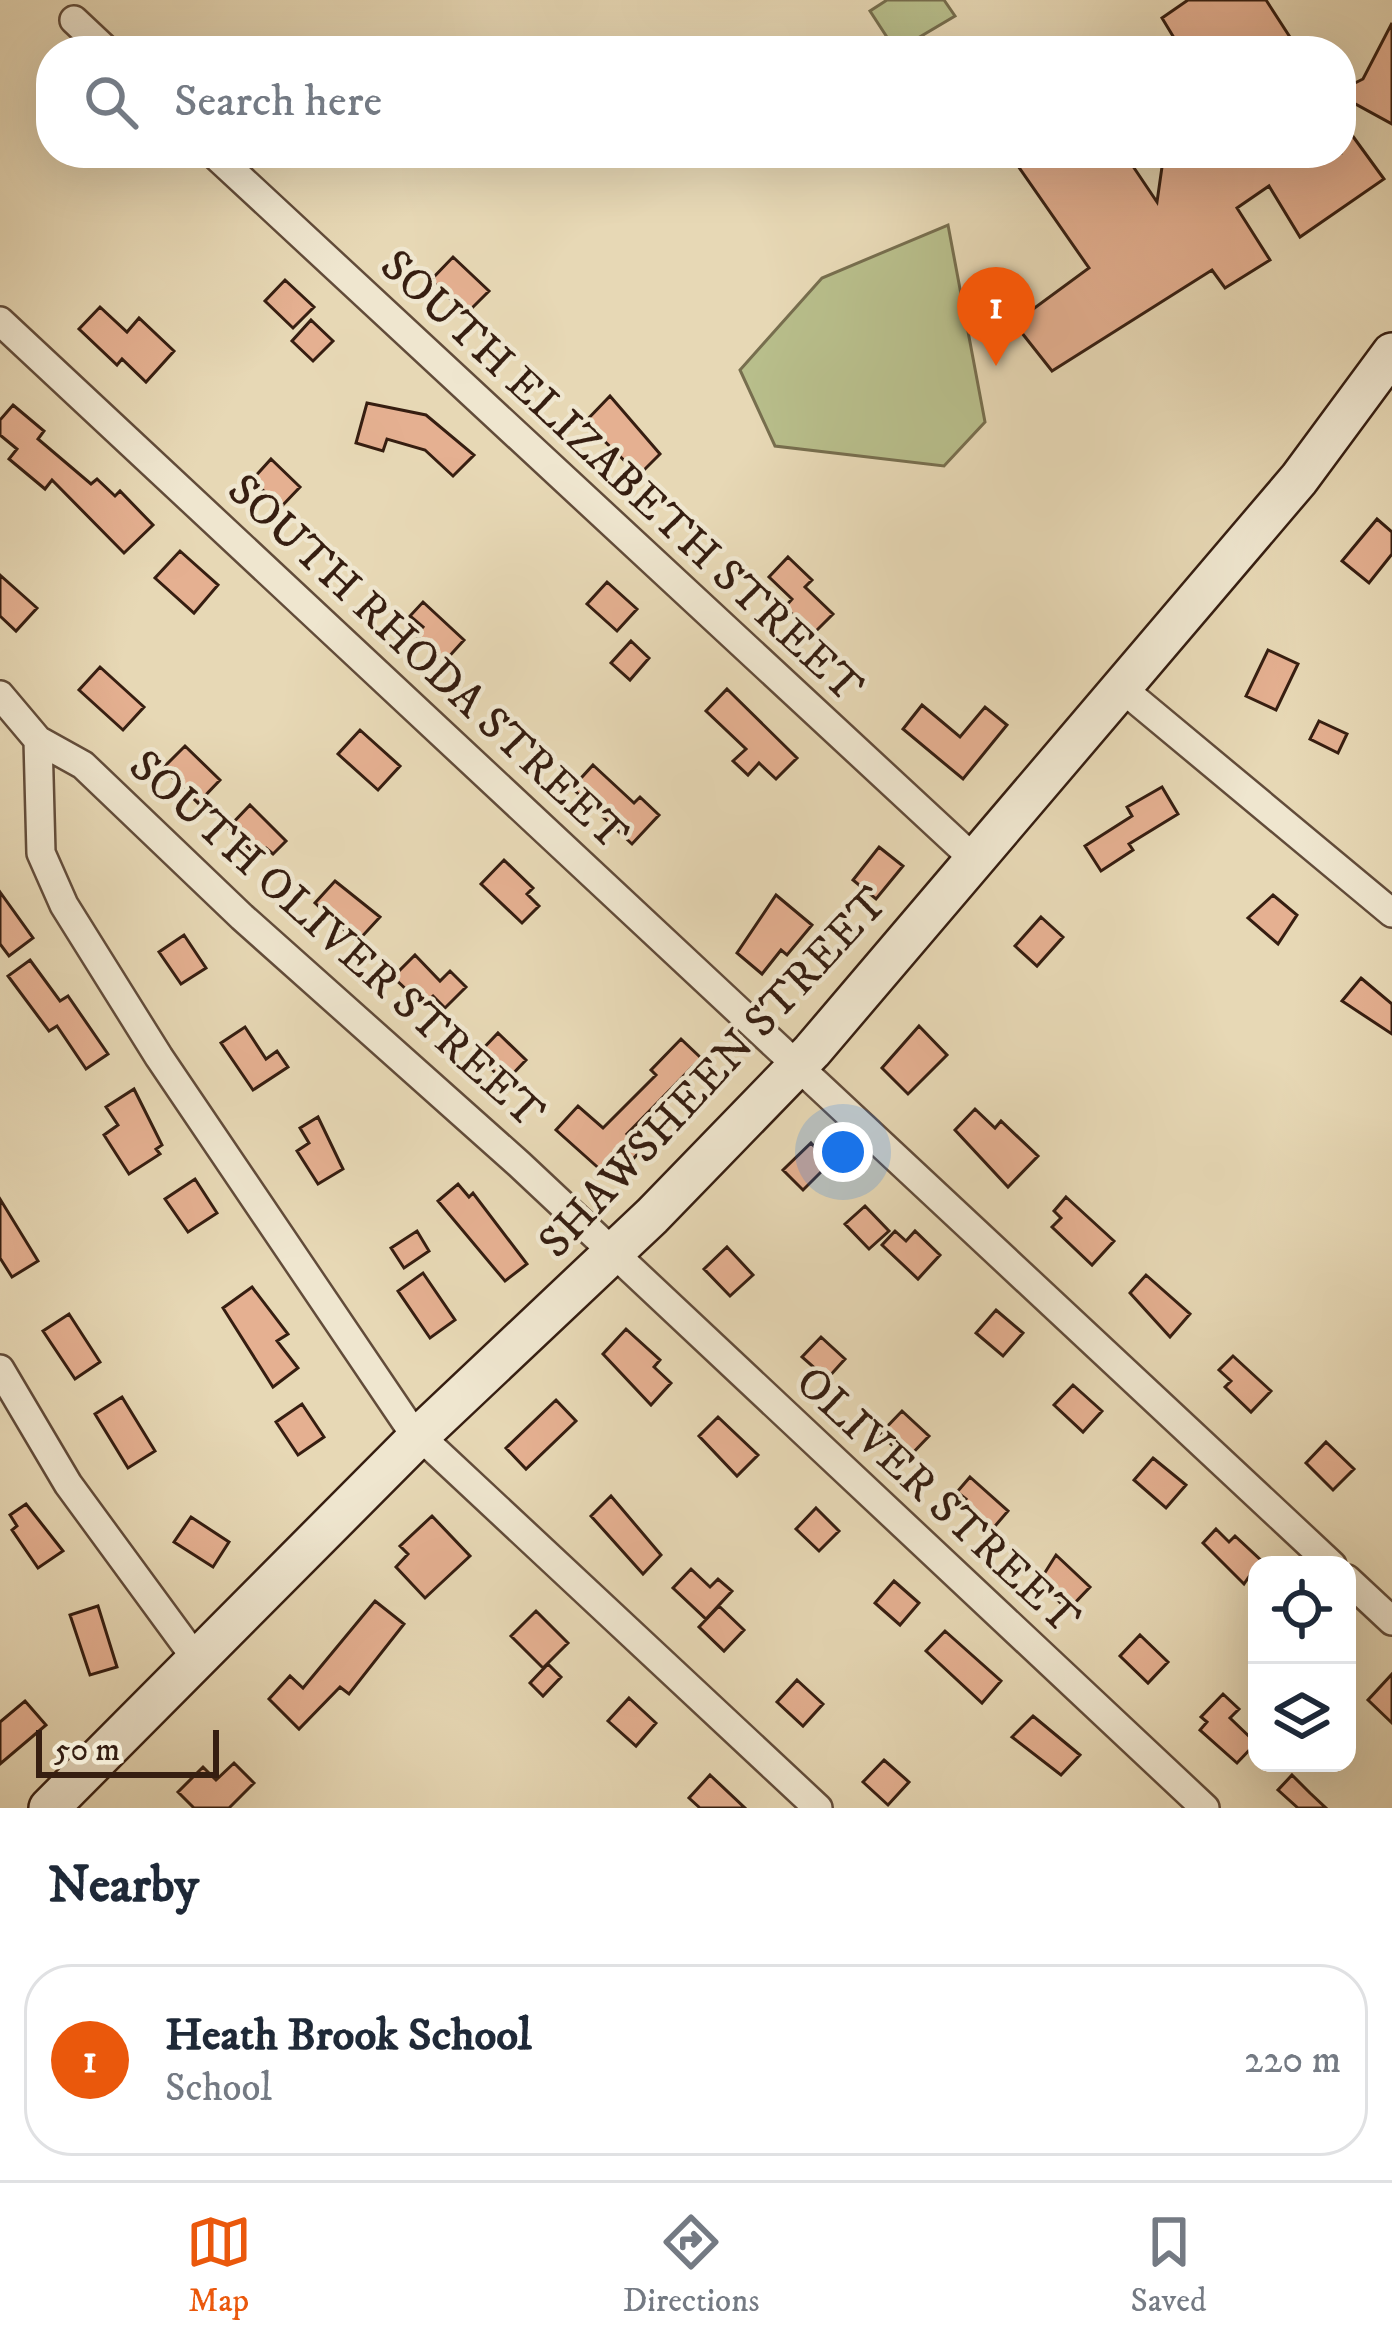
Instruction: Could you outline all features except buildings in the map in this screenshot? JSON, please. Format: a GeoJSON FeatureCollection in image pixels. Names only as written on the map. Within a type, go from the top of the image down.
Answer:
{"type":"FeatureCollection","features":[{"type":"Feature","properties":{"kind":"main road","name":"SHAWSHEEN STREET"},"geometry":{"type":"LineString","coordinates":[[50,1808],[419,1436],[611,1256],[797,1067],[1299,478],[1392,353]]}},
{"type":"Feature","properties":{"kind":"street"},"geometry":{"type":"LineString","coordinates":[[74,20],[91,36]]}},
{"type":"Feature","properties":{"kind":"street","name":"SOUTH ELIZABETH STREET"},"geometry":{"type":"LineString","coordinates":[[229,168],[975,860]]}},
{"type":"Feature","properties":{"kind":"street","name":"SOUTH RHODA STREET"},"geometry":{"type":"LineString","coordinates":[[0,321],[1322,1556]]}},
{"type":"Feature","properties":{"kind":"street"},"geometry":{"type":"LineString","coordinates":[[1118,685],[1392,913]]}},
{"type":"Feature","properties":{"kind":"street","name":"SOUTH OLIVER STREET"},"geometry":{"type":"LineString","coordinates":[[0,694],[38,740],[83,765],[242,917],[519,1164],[611,1256]]}},
{"type":"Feature","properties":{"kind":"street"},"geometry":{"type":"LineString","coordinates":[[38,740],[41,853],[64,905],[159,1057],[419,1436],[818,1808]]}},
{"type":"Feature","properties":{"kind":"street","name":"OLIVER STREET"},"geometry":{"type":"LineString","coordinates":[[611,1256],[1205,1808]]}},
{"type":"Feature","properties":{"kind":"street"},"geometry":{"type":"LineString","coordinates":[[0,1369],[68,1484],[197,1660]]}},
{"type":"Feature","properties":{"kind":"street"},"geometry":{"type":"LineString","coordinates":[[1356,1587],[1392,1621]]}},
{"type":"Feature","properties":{"kind":"green space"},"geometry":{"type":"Polygon","coordinates":[[[887,0],[944,0],[955,16],[921,36],[886,36],[870,11],[887,0]]]}},
{"type":"Feature","properties":{"kind":"green space"},"geometry":{"type":"Polygon","coordinates":[[[948,225],[985,422],[944,466],[775,446],[740,370],[822,278],[948,225]]]}},
{"type":"Feature","properties":{"kind":"place","name":"Heath Brook School"},"geometry":{"type":"Point","coordinates":[996,366]}}]}
